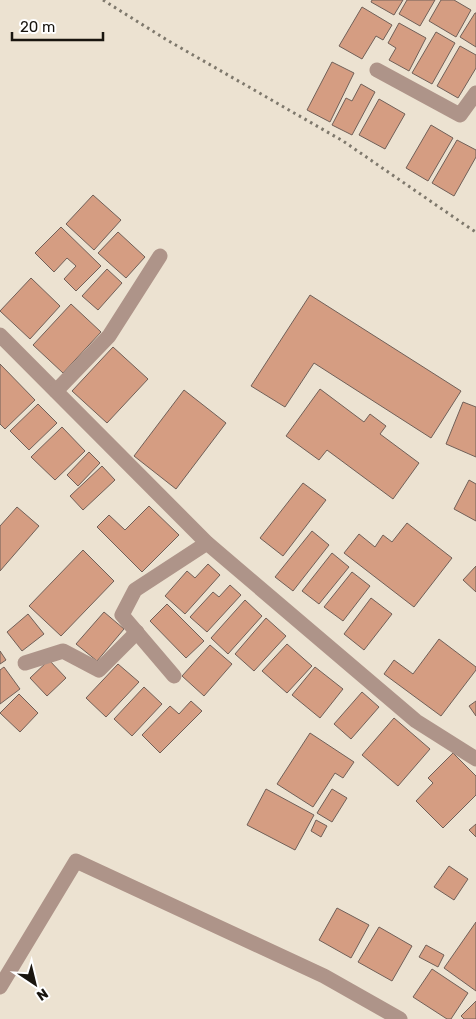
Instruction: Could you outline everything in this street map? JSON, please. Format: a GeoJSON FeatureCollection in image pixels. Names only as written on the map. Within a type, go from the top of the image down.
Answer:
{"type":"FeatureCollection","features":[{"type":"Feature","properties":{"kind":"street"},"geometry":{"type":"LineString","coordinates":[[376,70],[460,115],[476,93]]}},
{"type":"Feature","properties":{"kind":"street"},"geometry":{"type":"LineString","coordinates":[[56,391],[109,336],[160,256]]}},
{"type":"Feature","properties":{"kind":"street"},"geometry":{"type":"LineString","coordinates":[[0,335],[207,543],[416,721],[476,758]]}},
{"type":"Feature","properties":{"kind":"street"},"geometry":{"type":"LineString","coordinates":[[174,676],[122,615],[135,590],[207,543]]}},
{"type":"Feature","properties":{"kind":"street"},"geometry":{"type":"LineString","coordinates":[[25,663],[63,651],[99,670],[137,632]]}},
{"type":"Feature","properties":{"kind":"street"},"geometry":{"type":"LineString","coordinates":[[0,987],[76,861],[324,976],[400,1019]]}},
{"type":"Feature","properties":{"kind":"path"},"geometry":{"type":"LineString","coordinates":[[103,0],[167,40],[343,141],[476,232]]}},
{"type":"Feature","properties":{"kind":"building"},"geometry":{"type":"Polygon","coordinates":[[[372,0],[403,0],[394,15],[371,2],[372,0]]]}},
{"type":"Feature","properties":{"kind":"building"},"geometry":{"type":"Polygon","coordinates":[[[407,0],[435,0],[420,26],[399,14],[407,0]]]}},
{"type":"Feature","properties":{"kind":"building"},"geometry":{"type":"Polygon","coordinates":[[[441,0],[454,0],[471,10],[456,37],[429,21],[441,0]]]}},
{"type":"Feature","properties":{"kind":"building"},"geometry":{"type":"Polygon","coordinates":[[[362,7],[392,25],[383,40],[376,36],[362,59],[339,46],[362,7]]]}},
{"type":"Feature","properties":{"kind":"building"},"geometry":{"type":"Polygon","coordinates":[[[476,13],[476,47],[460,37],[476,13]]]}},
{"type":"Feature","properties":{"kind":"building"},"geometry":{"type":"Polygon","coordinates":[[[399,23],[426,38],[409,71],[389,60],[396,48],[388,43],[399,23]]]}},
{"type":"Feature","properties":{"kind":"building"},"geometry":{"type":"Polygon","coordinates":[[[436,32],[455,43],[432,84],[412,73],[436,32]]]}},
{"type":"Feature","properties":{"kind":"building"},"geometry":{"type":"Polygon","coordinates":[[[460,46],[476,55],[476,68],[458,98],[437,86],[460,46]]]}},
{"type":"Feature","properties":{"kind":"building"},"geometry":{"type":"Polygon","coordinates":[[[332,62],[354,73],[330,122],[307,110],[332,62]]]}},
{"type":"Feature","properties":{"kind":"building"},"geometry":{"type":"Polygon","coordinates":[[[361,84],[375,92],[352,135],[332,125],[346,98],[352,101],[361,84]]]}},
{"type":"Feature","properties":{"kind":"building"},"geometry":{"type":"Polygon","coordinates":[[[379,99],[405,114],[385,149],[359,135],[379,99]]]}},
{"type":"Feature","properties":{"kind":"building"},"geometry":{"type":"Polygon","coordinates":[[[431,125],[453,138],[428,181],[406,168],[431,125]]]}},
{"type":"Feature","properties":{"kind":"building"},"geometry":{"type":"Polygon","coordinates":[[[457,140],[476,150],[476,157],[454,196],[432,183],[457,140]]]}},
{"type":"Feature","properties":{"kind":"building"},"geometry":{"type":"Polygon","coordinates":[[[93,195],[121,220],[94,250],[66,224],[93,195]]]}},
{"type":"Feature","properties":{"kind":"building"},"geometry":{"type":"Polygon","coordinates":[[[61,227],[101,266],[76,291],[64,279],[76,266],[67,258],[54,272],[35,253],[61,227]]]}},
{"type":"Feature","properties":{"kind":"building"},"geometry":{"type":"Polygon","coordinates":[[[118,232],[145,257],[126,278],[98,253],[118,232]]]}},
{"type":"Feature","properties":{"kind":"building"},"geometry":{"type":"Polygon","coordinates":[[[107,269],[122,283],[98,310],[82,296],[107,269]]]}},
{"type":"Feature","properties":{"kind":"building"},"geometry":{"type":"Polygon","coordinates":[[[31,278],[60,306],[30,339],[0,311],[31,278]]]}},
{"type":"Feature","properties":{"kind":"building"},"geometry":{"type":"Polygon","coordinates":[[[310,295],[461,391],[431,438],[314,363],[285,407],[251,386],[310,295]]]}},
{"type":"Feature","properties":{"kind":"building"},"geometry":{"type":"Polygon","coordinates":[[[71,304],[101,332],[63,373],[33,345],[71,304]]]}},
{"type":"Feature","properties":{"kind":"building"},"geometry":{"type":"Polygon","coordinates":[[[113,347],[148,379],[107,423],[72,391],[113,347]]]}},
{"type":"Feature","properties":{"kind":"building"},"geometry":{"type":"Polygon","coordinates":[[[0,364],[35,400],[5,429],[0,424],[0,364]]]}},
{"type":"Feature","properties":{"kind":"building"},"geometry":{"type":"Polygon","coordinates":[[[320,389],[364,422],[370,414],[386,426],[380,434],[419,463],[393,499],[327,450],[319,460],[286,436],[320,389]]]}},
{"type":"Feature","properties":{"kind":"building"},"geometry":{"type":"Polygon","coordinates":[[[184,390],[226,423],[176,489],[134,456],[184,390]]]}},
{"type":"Feature","properties":{"kind":"building"},"geometry":{"type":"Polygon","coordinates":[[[463,402],[476,407],[476,457],[446,444],[463,402]]]}},
{"type":"Feature","properties":{"kind":"building"},"geometry":{"type":"Polygon","coordinates":[[[38,404],[57,423],[29,450],[10,431],[38,404]]]}},
{"type":"Feature","properties":{"kind":"building"},"geometry":{"type":"Polygon","coordinates":[[[62,427],[85,451],[55,480],[31,457],[62,427]]]}},
{"type":"Feature","properties":{"kind":"building"},"geometry":{"type":"Polygon","coordinates":[[[89,452],[100,463],[78,486],[67,475],[89,452]]]}},
{"type":"Feature","properties":{"kind":"building"},"geometry":{"type":"Polygon","coordinates":[[[102,466],[115,480],[83,510],[70,496],[102,466]]]}},
{"type":"Feature","properties":{"kind":"building"},"geometry":{"type":"Polygon","coordinates":[[[469,480],[476,484],[476,521],[454,509],[469,480]]]}},
{"type":"Feature","properties":{"kind":"building"},"geometry":{"type":"Polygon","coordinates":[[[303,483],[326,500],[283,556],[260,538],[303,483]]]}},
{"type":"Feature","properties":{"kind":"building"},"geometry":{"type":"Polygon","coordinates":[[[149,506],[179,535],[142,572],[97,527],[109,515],[125,530],[149,506]]]}},
{"type":"Feature","properties":{"kind":"building"},"geometry":{"type":"Polygon","coordinates":[[[17,507],[39,526],[0,571],[0,526],[17,507]]]}},
{"type":"Feature","properties":{"kind":"building"},"geometry":{"type":"Polygon","coordinates":[[[407,523],[452,558],[414,607],[344,553],[359,534],[375,547],[383,535],[392,542],[407,523]]]}},
{"type":"Feature","properties":{"kind":"building"},"geometry":{"type":"Polygon","coordinates":[[[312,531],[329,545],[293,591],[275,577],[312,531]]]}},
{"type":"Feature","properties":{"kind":"building"},"geometry":{"type":"Polygon","coordinates":[[[83,550],[114,581],[61,636],[29,606],[83,550]]]}},
{"type":"Feature","properties":{"kind":"building"},"geometry":{"type":"Polygon","coordinates":[[[332,553],[349,567],[319,604],[302,591],[332,553]]]}},
{"type":"Feature","properties":{"kind":"building"},"geometry":{"type":"Polygon","coordinates":[[[208,564],[220,575],[185,614],[165,596],[187,571],[195,578],[208,564]]]}},
{"type":"Feature","properties":{"kind":"building"},"geometry":{"type":"Polygon","coordinates":[[[476,566],[476,592],[463,580],[476,566]]]}},
{"type":"Feature","properties":{"kind":"building"},"geometry":{"type":"Polygon","coordinates":[[[352,572],[370,586],[343,621],[324,607],[352,572]]]}},
{"type":"Feature","properties":{"kind":"building"},"geometry":{"type":"Polygon","coordinates":[[[230,585],[241,595],[207,632],[190,617],[213,592],[219,597],[230,585]]]}},
{"type":"Feature","properties":{"kind":"building"},"geometry":{"type":"Polygon","coordinates":[[[371,598],[392,614],[364,650],[344,634],[371,598]]]}},
{"type":"Feature","properties":{"kind":"building"},"geometry":{"type":"Polygon","coordinates":[[[245,600],[262,616],[228,654],[211,638],[245,600]]]}},
{"type":"Feature","properties":{"kind":"building"},"geometry":{"type":"Polygon","coordinates":[[[167,604],[204,641],[186,658],[150,621],[167,604]]]}},
{"type":"Feature","properties":{"kind":"building"},"geometry":{"type":"Polygon","coordinates":[[[104,612],[124,629],[97,661],[76,644],[104,612]]]}},
{"type":"Feature","properties":{"kind":"building"},"geometry":{"type":"Polygon","coordinates":[[[28,614],[44,634],[22,651],[7,632],[28,614]]]}},
{"type":"Feature","properties":{"kind":"building"},"geometry":{"type":"Polygon","coordinates":[[[266,618],[286,636],[254,671],[235,654],[266,618]]]}},
{"type":"Feature","properties":{"kind":"building"},"geometry":{"type":"Polygon","coordinates":[[[439,639],[476,667],[476,670],[441,716],[384,674],[394,660],[413,674],[439,639]]]}},
{"type":"Feature","properties":{"kind":"building"},"geometry":{"type":"Polygon","coordinates":[[[287,644],[312,666],[287,693],[262,671],[287,644]]]}},
{"type":"Feature","properties":{"kind":"building"},"geometry":{"type":"Polygon","coordinates":[[[210,645],[232,664],[204,696],[182,676],[210,645]]]}},
{"type":"Feature","properties":{"kind":"building"},"geometry":{"type":"Polygon","coordinates":[[[0,651],[6,660],[0,664],[0,651]]]}},
{"type":"Feature","properties":{"kind":"building"},"geometry":{"type":"Polygon","coordinates":[[[49,660],[66,678],[47,696],[30,678],[49,660]]]}},
{"type":"Feature","properties":{"kind":"building"},"geometry":{"type":"Polygon","coordinates":[[[118,664],[139,682],[106,717],[86,698],[118,664]]]}},
{"type":"Feature","properties":{"kind":"building"},"geometry":{"type":"Polygon","coordinates":[[[4,667],[20,689],[0,704],[0,670],[4,667]]]}},
{"type":"Feature","properties":{"kind":"building"},"geometry":{"type":"Polygon","coordinates":[[[315,667],[343,689],[320,718],[292,695],[315,667]]]}},
{"type":"Feature","properties":{"kind":"building"},"geometry":{"type":"Polygon","coordinates":[[[144,687],[162,704],[132,736],[114,719],[144,687]]]}},
{"type":"Feature","properties":{"kind":"building"},"geometry":{"type":"Polygon","coordinates":[[[362,692],[379,707],[351,739],[334,724],[362,692]]]}},
{"type":"Feature","properties":{"kind":"building"},"geometry":{"type":"Polygon","coordinates":[[[19,694],[38,713],[20,732],[0,713],[19,694]]]}},
{"type":"Feature","properties":{"kind":"building"},"geometry":{"type":"Polygon","coordinates":[[[191,701],[202,711],[160,753],[142,735],[170,706],[179,714],[191,701]]]}},
{"type":"Feature","properties":{"kind":"building"},"geometry":{"type":"Polygon","coordinates":[[[476,701],[476,716],[469,706],[476,701]]]}},
{"type":"Feature","properties":{"kind":"building"},"geometry":{"type":"Polygon","coordinates":[[[394,718],[430,749],[398,786],[362,755],[394,718]]]}},
{"type":"Feature","properties":{"kind":"building"},"geometry":{"type":"Polygon","coordinates":[[[310,733],[354,762],[343,778],[335,773],[313,807],[277,784],[310,733]]]}},
{"type":"Feature","properties":{"kind":"building"},"geometry":{"type":"Polygon","coordinates":[[[453,753],[476,776],[476,795],[443,828],[416,801],[433,783],[428,778],[453,753]]]}},
{"type":"Feature","properties":{"kind":"building"},"geometry":{"type":"Polygon","coordinates":[[[266,789],[314,815],[295,850],[247,825],[266,789]]]}},
{"type":"Feature","properties":{"kind":"building"},"geometry":{"type":"Polygon","coordinates":[[[332,789],[347,798],[332,822],[317,813],[332,789]]]}},
{"type":"Feature","properties":{"kind":"building"},"geometry":{"type":"Polygon","coordinates":[[[316,820],[327,826],[321,837],[311,831],[316,820]]]}},
{"type":"Feature","properties":{"kind":"building"},"geometry":{"type":"Polygon","coordinates":[[[476,824],[476,837],[469,830],[476,824]]]}},
{"type":"Feature","properties":{"kind":"building"},"geometry":{"type":"Polygon","coordinates":[[[449,866],[468,879],[454,900],[434,887],[449,866]]]}},
{"type":"Feature","properties":{"kind":"building"},"geometry":{"type":"Polygon","coordinates":[[[337,908],[369,925],[351,958],[319,940],[337,908]]]}},
{"type":"Feature","properties":{"kind":"building"},"geometry":{"type":"Polygon","coordinates":[[[476,922],[476,991],[444,968],[476,922]]]}},
{"type":"Feature","properties":{"kind":"building"},"geometry":{"type":"Polygon","coordinates":[[[379,927],[412,946],[392,981],[358,962],[379,927]]]}},
{"type":"Feature","properties":{"kind":"building"},"geometry":{"type":"Polygon","coordinates":[[[426,945],[444,955],[438,967],[419,957],[426,945]]]}},
{"type":"Feature","properties":{"kind":"building"},"geometry":{"type":"Polygon","coordinates":[[[432,969],[468,993],[451,1019],[447,1019],[413,997],[432,969]]]}},
{"type":"Feature","properties":{"kind":"building"},"geometry":{"type":"Polygon","coordinates":[[[476,1001],[476,1019],[464,1019],[461,1016],[476,1001]]]}}]}
